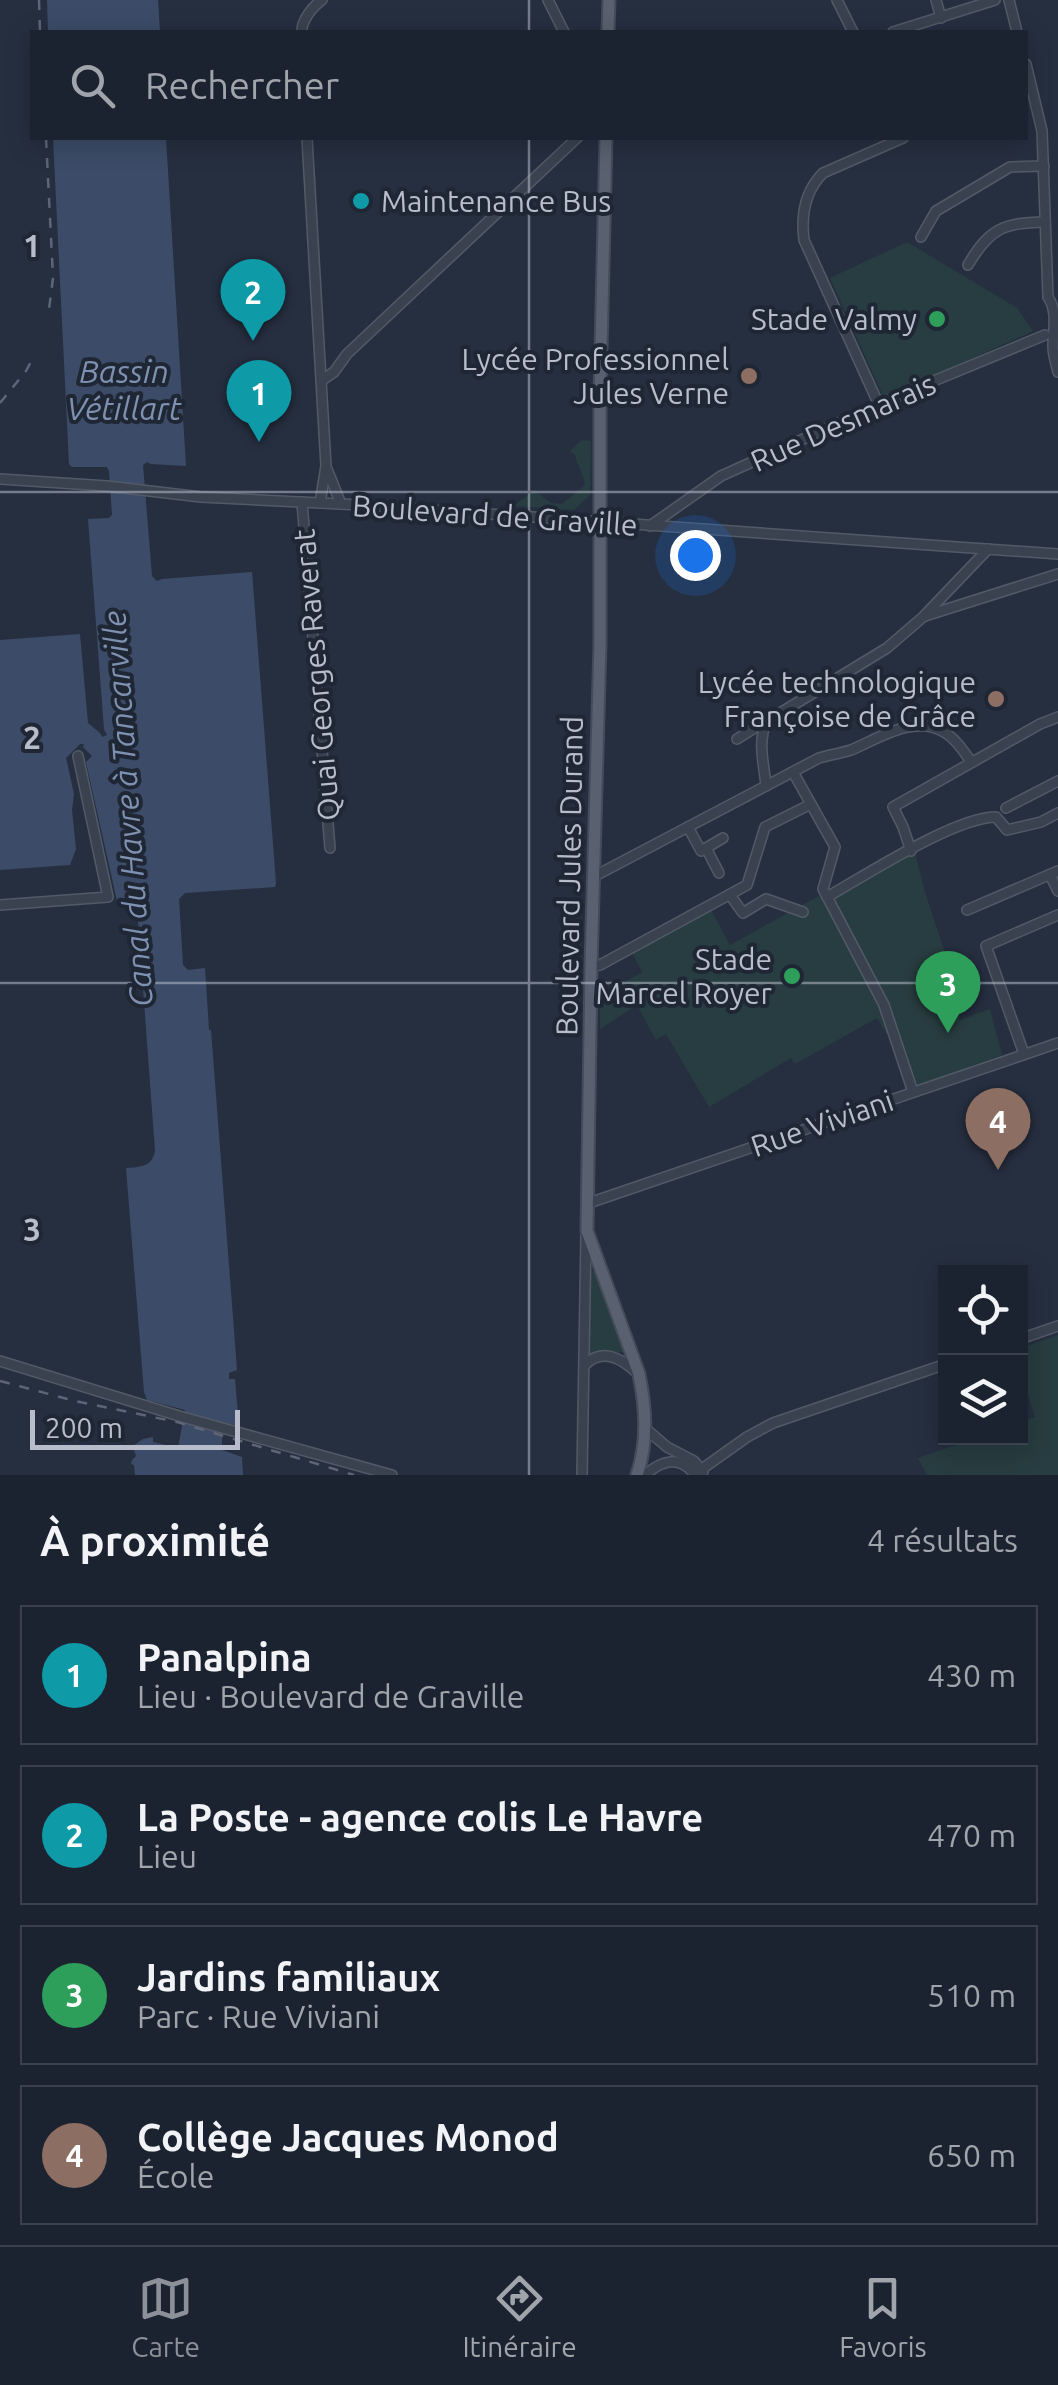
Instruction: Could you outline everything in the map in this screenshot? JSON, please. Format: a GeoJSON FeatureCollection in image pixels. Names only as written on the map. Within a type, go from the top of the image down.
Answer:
{"type":"FeatureCollection","features":[{"type":"Feature","properties":{"kind":"main road"},"geometry":{"type":"LineString","coordinates":[[608,0],[608,30]]}},
{"type":"Feature","properties":{"kind":"main road","name":"Boulevard Jules Durand"},"geometry":{"type":"LineString","coordinates":[[606,140],[600,644],[586,1231],[639,1374],[646,1429],[637,1475]]}},
{"type":"Feature","properties":{"kind":"street"},"geometry":{"type":"LineString","coordinates":[[548,0],[563,30]]}},
{"type":"Feature","properties":{"kind":"street"},"geometry":{"type":"LineString","coordinates":[[837,0],[852,30]]}},
{"type":"Feature","properties":{"kind":"street"},"geometry":{"type":"LineString","coordinates":[[936,0],[941,18]]}},
{"type":"Feature","properties":{"kind":"street"},"geometry":{"type":"LineString","coordinates":[[901,30],[995,0]]}},
{"type":"Feature","properties":{"kind":"street"},"geometry":{"type":"LineString","coordinates":[[1009,0],[1017,30]]}},
{"type":"Feature","properties":{"kind":"street"},"geometry":{"type":"LineString","coordinates":[[302,30],[318,2]]}},
{"type":"Feature","properties":{"kind":"street"},"geometry":{"type":"LineString","coordinates":[[1028,82],[1042,131],[1048,298],[1053,303],[1056,336],[1050,343],[1058,372]]}},
{"type":"Feature","properties":{"kind":"street"},"geometry":{"type":"LineString","coordinates":[[308,140],[326,466],[320,504]]}},
{"type":"Feature","properties":{"kind":"street"},"geometry":{"type":"LineString","coordinates":[[321,380],[334,372],[347,354],[575,140]]}},
{"type":"Feature","properties":{"kind":"street"},"geometry":{"type":"LineString","coordinates":[[879,405],[804,240],[803,212],[818,177],[900,140]]}},
{"type":"Feature","properties":{"kind":"street"},"geometry":{"type":"LineString","coordinates":[[921,237],[936,211],[1010,167],[1044,166]]}},
{"type":"Feature","properties":{"kind":"street"},"geometry":{"type":"LineString","coordinates":[[968,265],[984,240],[1013,222],[1046,222]]}},
{"type":"Feature","properties":{"kind":"street","name":"Rue Desmarais"},"geometry":{"type":"LineString","coordinates":[[650,526],[721,476],[879,405],[1050,343]]}},
{"type":"Feature","properties":{"kind":"street"},"geometry":{"type":"LineString","coordinates":[[320,368],[347,354]]}},
{"type":"Feature","properties":{"kind":"street"},"geometry":{"type":"LineString","coordinates":[[326,466],[341,504]]}},
{"type":"Feature","properties":{"kind":"street","name":"Boulevard de Graville"},"geometry":{"type":"LineString","coordinates":[[0,480],[1058,554]]}},
{"type":"Feature","properties":{"kind":"street","name":"Quai Georges Raverat"},"geometry":{"type":"LineString","coordinates":[[302,502],[330,848]]}},
{"type":"Feature","properties":{"kind":"street"},"geometry":{"type":"LineString","coordinates":[[738,738],[887,648],[923,617],[988,549]]}},
{"type":"Feature","properties":{"kind":"street"},"geometry":{"type":"LineString","coordinates":[[923,617],[1058,574]]}},
{"type":"Feature","properties":{"kind":"street"},"geometry":{"type":"LineString","coordinates":[[910,851],[893,806],[1058,717]]}},
{"type":"Feature","properties":{"kind":"street"},"geometry":{"type":"LineString","coordinates":[[766,721],[761,732],[766,786]]}},
{"type":"Feature","properties":{"kind":"street"},"geometry":{"type":"LineString","coordinates":[[593,877],[819,758],[893,731],[937,728],[948,733],[971,762]]}},
{"type":"Feature","properties":{"kind":"street"},"geometry":{"type":"LineString","coordinates":[[0,905],[108,897],[78,756]]}},
{"type":"Feature","properties":{"kind":"street"},"geometry":{"type":"LineString","coordinates":[[793,772],[835,847],[823,889],[884,1005],[913,1092]]}},
{"type":"Feature","properties":{"kind":"street"},"geometry":{"type":"LineString","coordinates":[[1006,808],[1058,781]]}},
{"type":"Feature","properties":{"kind":"street"},"geometry":{"type":"LineString","coordinates":[[591,967],[748,885],[764,827],[811,804]]}},
{"type":"Feature","properties":{"kind":"street"},"geometry":{"type":"LineString","coordinates":[[828,897],[968,822],[996,818],[1007,830],[1041,822],[1058,813]]}},
{"type":"Feature","properties":{"kind":"street"},"geometry":{"type":"LineString","coordinates":[[688,827],[701,851],[724,838]]}},
{"type":"Feature","properties":{"kind":"street"},"geometry":{"type":"LineString","coordinates":[[706,848],[720,873]]}},
{"type":"Feature","properties":{"kind":"street"},"geometry":{"type":"LineString","coordinates":[[967,910],[1054,873],[1058,891]]}},
{"type":"Feature","properties":{"kind":"street"},"geometry":{"type":"LineString","coordinates":[[730,895],[742,912],[766,899],[802,912]]}},
{"type":"Feature","properties":{"kind":"street"},"geometry":{"type":"LineString","coordinates":[[1024,1054],[986,946],[1058,915]]}},
{"type":"Feature","properties":{"kind":"street","name":"Rue Viviani"},"geometry":{"type":"LineString","coordinates":[[586,1204],[1058,1042]]}},
{"type":"Feature","properties":{"kind":"street","name":"Boulevard Jules Durand"},"geometry":{"type":"LineString","coordinates":[[582,1475],[586,1231]]}},
{"type":"Feature","properties":{"kind":"street"},"geometry":{"type":"LineString","coordinates":[[1028,1336],[1058,1326]]}},
{"type":"Feature","properties":{"kind":"street"},"geometry":{"type":"LineString","coordinates":[[584,1368],[593,1358],[616,1357],[639,1374]]}},
{"type":"Feature","properties":{"kind":"street"},"geometry":{"type":"LineString","coordinates":[[0,1361],[392,1475]]}},
{"type":"Feature","properties":{"kind":"street"},"geometry":{"type":"LineString","coordinates":[[699,1473],[774,1422],[938,1367]]}},
{"type":"Feature","properties":{"kind":"street"},"geometry":{"type":"LineString","coordinates":[[646,1429],[666,1447],[694,1461],[699,1473]]}},
{"type":"Feature","properties":{"kind":"street"},"geometry":{"type":"LineString","coordinates":[[645,1475],[657,1465],[676,1461],[699,1473]]}},
{"type":"Feature","properties":{"kind":"green space","name":"Stade Valmy"},"geometry":{"type":"Polygon","coordinates":[[[907,242],[1017,308],[1033,331],[884,398],[830,278],[907,242]]]}},
{"type":"Feature","properties":{"kind":"green space"},"geometry":{"type":"Polygon","coordinates":[[[582,440],[591,441],[590,495],[574,510],[514,506],[534,490],[551,503],[562,504],[585,485],[570,451],[582,440]]]}},
{"type":"Feature","properties":{"kind":"green space","name":"Stade Marcel Royer"},"geometry":{"type":"Polygon","coordinates":[[[913,844],[949,965],[948,980],[960,1020],[990,1009],[1002,1055],[906,1090],[893,1036],[886,1033],[877,1018],[795,1064],[791,1058],[709,1107],[666,1034],[656,1040],[637,1005],[600,1029],[600,997],[642,972],[632,953],[711,910],[730,945],[913,844]]]}},
{"type":"Feature","properties":{"kind":"green space"},"geometry":{"type":"Polygon","coordinates":[[[591,1271],[595,1272],[625,1352],[599,1353],[585,1363],[586,1304],[591,1271]]]}},
{"type":"Feature","properties":{"kind":"green space"},"geometry":{"type":"Polygon","coordinates":[[[1058,1335],[1058,1475],[927,1475],[918,1458],[956,1445],[1028,1445],[1028,1420],[1035,1417],[1028,1395],[1028,1346],[1058,1335]]]}},
{"type":"Feature","properties":{"kind":"water"},"geometry":{"type":"Polygon","coordinates":[[[47,0],[158,0],[160,30],[48,30],[47,0]]]}},
{"type":"Feature","properties":{"kind":"water"},"geometry":{"type":"Polygon","coordinates":[[[53,140],[166,140],[186,466],[147,462],[143,465],[152,576],[157,581],[252,572],[276,883],[275,887],[185,893],[179,899],[183,965],[188,970],[205,968],[237,1370],[229,1373],[229,1379],[235,1379],[239,1426],[222,1422],[222,1450],[242,1457],[243,1475],[135,1475],[131,1464],[136,1456],[130,1448],[143,1439],[153,1437],[153,1442],[178,1448],[185,1410],[147,1400],[144,1392],[126,1168],[149,1163],[155,1150],[138,921],[132,909],[117,901],[86,762],[92,756],[84,744],[66,758],[74,794],[76,849],[70,865],[0,870],[0,640],[80,634],[88,723],[102,737],[107,735],[88,519],[112,515],[109,471],[107,467],[69,464],[53,140]]]}},
{"type":"Feature","properties":{"kind":"railway"},"geometry":{"type":"LineString","coordinates":[[39,0],[40,30]]}},
{"type":"Feature","properties":{"kind":"railway"},"geometry":{"type":"LineString","coordinates":[[46,140],[53,278],[48,317]]}},
{"type":"Feature","properties":{"kind":"railway"},"geometry":{"type":"LineString","coordinates":[[0,403],[34,356]]}},
{"type":"Feature","properties":{"kind":"railway"},"geometry":{"type":"LineString","coordinates":[[0,1381],[177,1422],[354,1475]]}},
{"type":"Feature","properties":{"kind":"place","name":"Maintenance Bus"},"geometry":{"type":"Point","coordinates":[361,201]}},
{"type":"Feature","properties":{"kind":"place","name":"Stade Valmy"},"geometry":{"type":"Point","coordinates":[937,319]}},
{"type":"Feature","properties":{"kind":"place","name":"La Poste - agence colis Le Havre"},"geometry":{"type":"Point","coordinates":[253,341]}},
{"type":"Feature","properties":{"kind":"place","name":"Lycée Professionnel Jules Verne"},"geometry":{"type":"Point","coordinates":[749,376]}},
{"type":"Feature","properties":{"kind":"place","name":"Panalpina"},"geometry":{"type":"Point","coordinates":[259,442]}},
{"type":"Feature","properties":{"kind":"place","name":"Lycée technologique Françoise de Grâce"},"geometry":{"type":"Point","coordinates":[996,699]}},
{"type":"Feature","properties":{"kind":"place","name":"Stade Marcel Royer"},"geometry":{"type":"Point","coordinates":[792,976]}},
{"type":"Feature","properties":{"kind":"place","name":"Jardins familiaux"},"geometry":{"type":"Point","coordinates":[948,1033]}},
{"type":"Feature","properties":{"kind":"place","name":"Collège Jacques Monod"},"geometry":{"type":"Point","coordinates":[998,1170]}},
{"type":"Feature","properties":{"kind":"water label","name":"Bassin Vétillart"},"geometry":{"type":"Point","coordinates":[124,390]}},
{"type":"Feature","properties":{"kind":"water label","name":"Canal du Havre à Tancarville"},"geometry":{"type":"Point","coordinates":[127,809]}}]}
